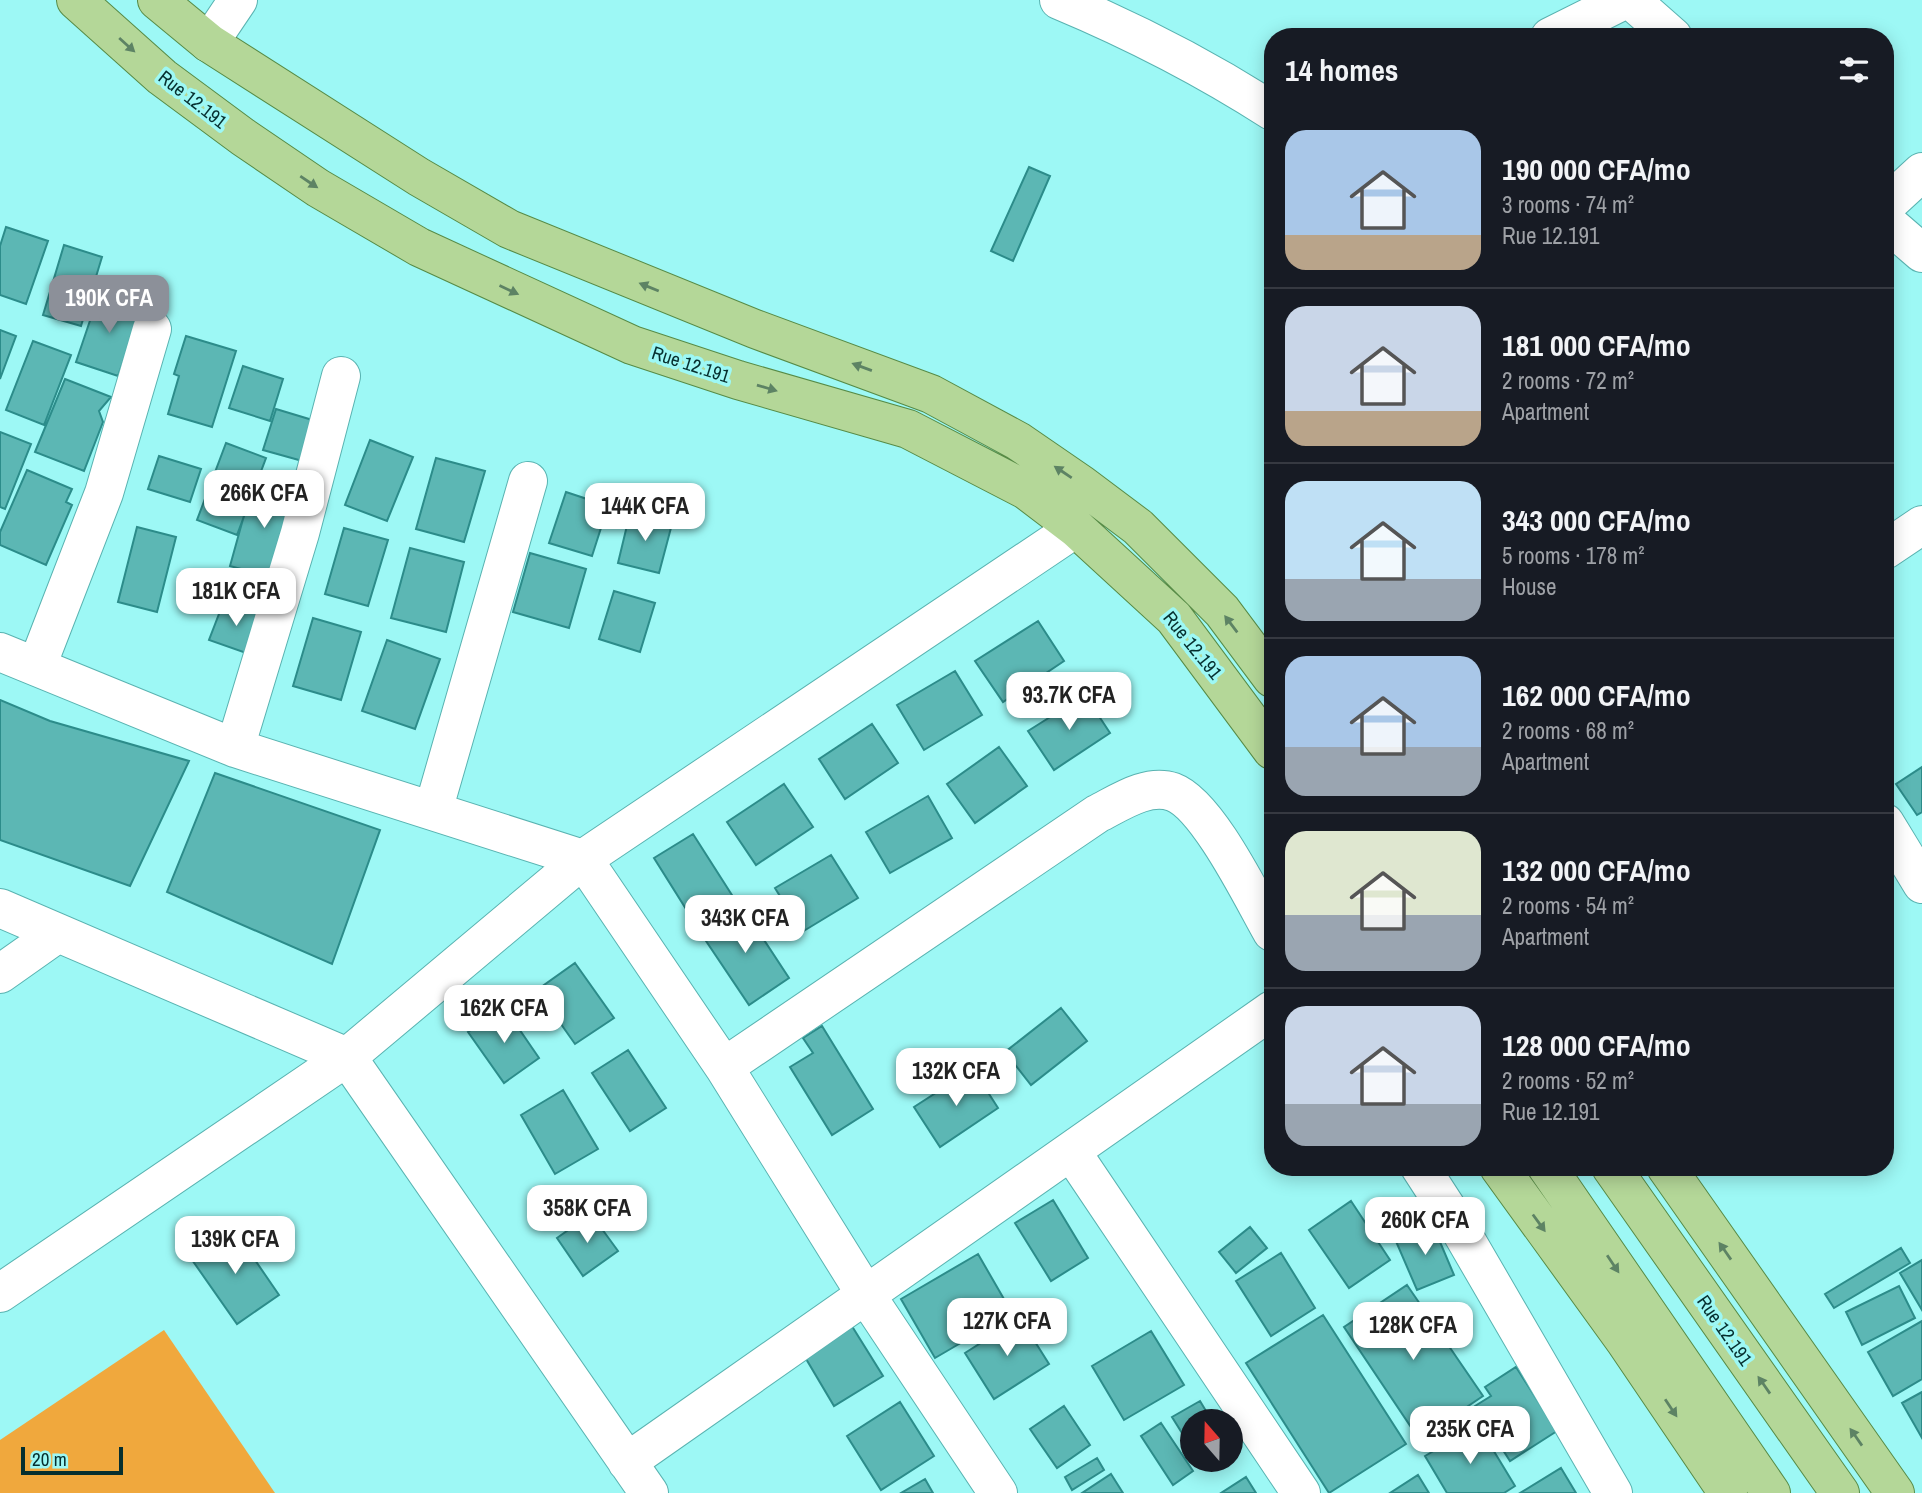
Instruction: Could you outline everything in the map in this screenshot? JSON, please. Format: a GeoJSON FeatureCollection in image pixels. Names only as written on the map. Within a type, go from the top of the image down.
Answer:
{"type":"FeatureCollection","features":[{"type":"Feature","properties":{"kind":"main road","name":"Rue 12.191"},"geometry":{"type":"LineString","coordinates":[[76,0],[162,76],[243,137],[318,188],[419,247],[632,345],[738,380],[908,429],[1026,490],[1076,528],[1174,618],[1264,739]]}},
{"type":"Feature","properties":{"kind":"main road","name":"Rue 12.191"},"geometry":{"type":"LineString","coordinates":[[157,0],[209,43],[419,177],[509,229],[755,329],[931,394],[1018,442],[1138,527],[1222,611],[1264,667]]}},
{"type":"Feature","properties":{"kind":"main road"},"geometry":{"type":"LineString","coordinates":[[1506,1176],[1625,1341],[1752,1486]]}},
{"type":"Feature","properties":{"kind":"main road"},"geometry":{"type":"LineString","coordinates":[[1553,1176],[1752,1486]]}},
{"type":"Feature","properties":{"kind":"main road","name":"Rue 12.191"},"geometry":{"type":"LineString","coordinates":[[1617,1176],[1840,1493]]}},
{"type":"Feature","properties":{"kind":"main road"},"geometry":{"type":"LineString","coordinates":[[1672,1176],[1895,1493]]}},
{"type":"Feature","properties":{"kind":"street"},"geometry":{"type":"LineString","coordinates":[[209,43],[238,0]]}},
{"type":"Feature","properties":{"kind":"street"},"geometry":{"type":"LineString","coordinates":[[1059,0],[1116,24],[1231,85],[1264,106]]}},
{"type":"Feature","properties":{"kind":"street"},"geometry":{"type":"LineString","coordinates":[[1582,28],[1647,10]]}},
{"type":"Feature","properties":{"kind":"street"},"geometry":{"type":"LineString","coordinates":[[1894,198],[1922,172]]}},
{"type":"Feature","properties":{"kind":"street"},"geometry":{"type":"LineString","coordinates":[[1894,229],[1922,253]]}},
{"type":"Feature","properties":{"kind":"street"},"geometry":{"type":"LineString","coordinates":[[37,666],[104,493],[152,329]]}},
{"type":"Feature","properties":{"kind":"street"},"geometry":{"type":"LineString","coordinates":[[235,748],[300,533],[341,376]]}},
{"type":"Feature","properties":{"kind":"street"},"geometry":{"type":"LineString","coordinates":[[433,811],[528,481]]}},
{"type":"Feature","properties":{"kind":"street"},"geometry":{"type":"LineString","coordinates":[[1894,544],[1922,525]]}},
{"type":"Feature","properties":{"kind":"street"},"geometry":{"type":"LineString","coordinates":[[0,1293],[347,1057],[583,859],[1076,528]]}},
{"type":"Feature","properties":{"kind":"street"},"geometry":{"type":"LineString","coordinates":[[0,652],[235,748],[583,859],[724,1067],[866,1295],[998,1493]]}},
{"type":"Feature","properties":{"kind":"street"},"geometry":{"type":"LineString","coordinates":[[724,1067],[1097,814],[1142,791],[1173,792],[1204,816],[1264,918]]}},
{"type":"Feature","properties":{"kind":"street"},"geometry":{"type":"LineString","coordinates":[[1894,838],[1922,884]]}},
{"type":"Feature","properties":{"kind":"street"},"geometry":{"type":"LineString","coordinates":[[0,908],[347,1057],[649,1493]]}},
{"type":"Feature","properties":{"kind":"street"},"geometry":{"type":"LineString","coordinates":[[0,974],[58,933]]}},
{"type":"Feature","properties":{"kind":"street"},"geometry":{"type":"LineString","coordinates":[[627,1462],[1264,1016]]}},
{"type":"Feature","properties":{"kind":"street"},"geometry":{"type":"LineString","coordinates":[[1071,1151],[1301,1493]]}},
{"type":"Feature","properties":{"kind":"street"},"geometry":{"type":"LineString","coordinates":[[1426,1176],[1455,1221],[1613,1493]]}},
{"type":"Feature","properties":{"kind":"shaded area"},"geometry":{"type":"Polygon","coordinates":[[[164,1330],[275,1493],[0,1493],[0,1440],[164,1330]]]}},
{"type":"Feature","properties":{"kind":"building"},"geometry":{"type":"Polygon","coordinates":[[[1029,167],[1050,176],[1013,261],[991,251],[1029,167]]]}},
{"type":"Feature","properties":{"kind":"building"},"geometry":{"type":"Polygon","coordinates":[[[6,227],[48,241],[26,304],[0,295],[0,246],[6,227]]]}},
{"type":"Feature","properties":{"kind":"building"},"geometry":{"type":"Polygon","coordinates":[[[64,245],[102,257],[81,326],[43,315],[64,245]]]}},
{"type":"Feature","properties":{"kind":"building"},"geometry":{"type":"Polygon","coordinates":[[[99,294],[142,308],[118,376],[76,362],[99,294]]]}},
{"type":"Feature","properties":{"kind":"building"},"geometry":{"type":"Polygon","coordinates":[[[0,330],[16,336],[0,379],[0,330]]]}},
{"type":"Feature","properties":{"kind":"building"},"geometry":{"type":"Polygon","coordinates":[[[186,336],[236,351],[212,427],[168,414],[179,376],[174,374],[186,336]]]}},
{"type":"Feature","properties":{"kind":"building"},"geometry":{"type":"Polygon","coordinates":[[[33,341],[71,355],[44,425],[6,410],[33,341]]]}},
{"type":"Feature","properties":{"kind":"building"},"geometry":{"type":"Polygon","coordinates":[[[243,366],[283,379],[270,421],[229,408],[243,366]]]}},
{"type":"Feature","properties":{"kind":"building"},"geometry":{"type":"Polygon","coordinates":[[[65,379],[111,397],[99,411],[103,422],[84,471],[35,452],[65,379]]]}},
{"type":"Feature","properties":{"kind":"building"},"geometry":{"type":"Polygon","coordinates":[[[276,409],[319,422],[306,462],[263,450],[276,409]]]}},
{"type":"Feature","properties":{"kind":"building"},"geometry":{"type":"Polygon","coordinates":[[[0,432],[31,444],[5,509],[0,507],[0,432]]]}},
{"type":"Feature","properties":{"kind":"building"},"geometry":{"type":"Polygon","coordinates":[[[370,440],[413,457],[387,521],[345,505],[370,440]]]}},
{"type":"Feature","properties":{"kind":"building"},"geometry":{"type":"Polygon","coordinates":[[[226,443],[266,458],[237,535],[197,520],[226,443]]]}},
{"type":"Feature","properties":{"kind":"building"},"geometry":{"type":"Polygon","coordinates":[[[159,456],[201,469],[190,502],[148,489],[159,456]]]}},
{"type":"Feature","properties":{"kind":"building"},"geometry":{"type":"Polygon","coordinates":[[[436,458],[485,471],[464,542],[416,529],[436,458]]]}},
{"type":"Feature","properties":{"kind":"building"},"geometry":{"type":"Polygon","coordinates":[[[27,470],[72,489],[66,502],[72,505],[46,565],[0,545],[0,532],[27,470]]]}},
{"type":"Feature","properties":{"kind":"building"},"geometry":{"type":"Polygon","coordinates":[[[253,483],[298,495],[275,578],[230,566],[253,483]]]}},
{"type":"Feature","properties":{"kind":"building"},"geometry":{"type":"Polygon","coordinates":[[[566,492],[608,506],[592,556],[549,543],[566,492]]]}},
{"type":"Feature","properties":{"kind":"building"},"geometry":{"type":"Polygon","coordinates":[[[630,513],[672,524],[659,573],[618,563],[630,513]]]}},
{"type":"Feature","properties":{"kind":"building"},"geometry":{"type":"Polygon","coordinates":[[[137,527],[176,537],[157,612],[118,602],[137,527]]]}},
{"type":"Feature","properties":{"kind":"building"},"geometry":{"type":"Polygon","coordinates":[[[344,528],[388,540],[368,606],[325,594],[344,528]]]}},
{"type":"Feature","properties":{"kind":"building"},"geometry":{"type":"Polygon","coordinates":[[[410,548],[464,562],[446,632],[391,618],[410,548]]]}},
{"type":"Feature","properties":{"kind":"building"},"geometry":{"type":"Polygon","coordinates":[[[530,553],[586,569],[569,628],[513,612],[530,553]]]}},
{"type":"Feature","properties":{"kind":"building"},"geometry":{"type":"Polygon","coordinates":[[[614,591],[655,603],[640,652],[599,639],[614,591]]]}},
{"type":"Feature","properties":{"kind":"building"},"geometry":{"type":"Polygon","coordinates":[[[224,601],[263,615],[249,654],[209,640],[224,601]]]}},
{"type":"Feature","properties":{"kind":"building"},"geometry":{"type":"Polygon","coordinates":[[[313,618],[361,632],[341,700],[293,686],[313,618]]]}},
{"type":"Feature","properties":{"kind":"building"},"geometry":{"type":"Polygon","coordinates":[[[1038,621],[1064,661],[1003,702],[975,661],[1038,621]]]}},
{"type":"Feature","properties":{"kind":"building"},"geometry":{"type":"Polygon","coordinates":[[[387,640],[440,659],[415,729],[362,711],[387,640]]]}},
{"type":"Feature","properties":{"kind":"building"},"geometry":{"type":"Polygon","coordinates":[[[955,671],[982,715],[924,750],[897,705],[955,671]]]}},
{"type":"Feature","properties":{"kind":"building"},"geometry":{"type":"Polygon","coordinates":[[[1085,695],[1110,733],[1054,770],[1028,731],[1085,695]]]}},
{"type":"Feature","properties":{"kind":"building"},"geometry":{"type":"Polygon","coordinates":[[[0,700],[50,721],[189,761],[130,886],[0,840],[0,700]]]}},
{"type":"Feature","properties":{"kind":"building"},"geometry":{"type":"Polygon","coordinates":[[[872,724],[898,763],[845,799],[819,759],[872,724]]]}},
{"type":"Feature","properties":{"kind":"building"},"geometry":{"type":"Polygon","coordinates":[[[999,747],[1027,786],[975,823],[947,784],[999,747]]]}},
{"type":"Feature","properties":{"kind":"building"},"geometry":{"type":"Polygon","coordinates":[[[1922,767],[1922,812],[1917,815],[1896,784],[1922,767]]]}},
{"type":"Feature","properties":{"kind":"building"},"geometry":{"type":"Polygon","coordinates":[[[215,773],[380,830],[332,964],[167,892],[215,773]]]}},
{"type":"Feature","properties":{"kind":"building"},"geometry":{"type":"Polygon","coordinates":[[[784,784],[813,827],[756,865],[727,822],[784,784]]]}},
{"type":"Feature","properties":{"kind":"building"},"geometry":{"type":"Polygon","coordinates":[[[928,796],[952,838],[890,873],[866,832],[928,796]]]}},
{"type":"Feature","properties":{"kind":"building"},"geometry":{"type":"Polygon","coordinates":[[[693,834],[737,903],[698,928],[654,858],[693,834]]]}},
{"type":"Feature","properties":{"kind":"building"},"geometry":{"type":"Polygon","coordinates":[[[831,855],[858,898],[802,932],[775,888],[831,855]]]}},
{"type":"Feature","properties":{"kind":"building"},"geometry":{"type":"Polygon","coordinates":[[[741,905],[789,978],[749,1005],[700,932],[741,905]]]}},
{"type":"Feature","properties":{"kind":"building"},"geometry":{"type":"Polygon","coordinates":[[[575,963],[614,1018],[575,1044],[537,990],[575,963]]]}},
{"type":"Feature","properties":{"kind":"building"},"geometry":{"type":"Polygon","coordinates":[[[504,1007],[539,1058],[504,1083],[468,1032],[504,1007]]]}},
{"type":"Feature","properties":{"kind":"building"},"geometry":{"type":"Polygon","coordinates":[[[1061,1008],[1087,1041],[1031,1085],[1005,1052],[1061,1008]]]}},
{"type":"Feature","properties":{"kind":"building"},"geometry":{"type":"Polygon","coordinates":[[[822,1026],[873,1109],[832,1135],[790,1067],[813,1053],[803,1038],[822,1026]]]}},
{"type":"Feature","properties":{"kind":"building"},"geometry":{"type":"Polygon","coordinates":[[[628,1050],[666,1108],[630,1131],[592,1073],[628,1050]]]}},
{"type":"Feature","properties":{"kind":"building"},"geometry":{"type":"Polygon","coordinates":[[[973,1069],[998,1108],[940,1147],[914,1107],[973,1069]]]}},
{"type":"Feature","properties":{"kind":"building"},"geometry":{"type":"Polygon","coordinates":[[[563,1090],[598,1149],[555,1174],[521,1115],[563,1090]]]}},
{"type":"Feature","properties":{"kind":"building"},"geometry":{"type":"Polygon","coordinates":[[[1053,1200],[1088,1258],[1051,1281],[1015,1223],[1053,1200]]]}},
{"type":"Feature","properties":{"kind":"building"},"geometry":{"type":"Polygon","coordinates":[[[1351,1201],[1390,1260],[1349,1288],[1309,1230],[1351,1201]]]}},
{"type":"Feature","properties":{"kind":"building"},"geometry":{"type":"Polygon","coordinates":[[[591,1214],[618,1251],[583,1276],[557,1238],[591,1214]]]}},
{"type":"Feature","properties":{"kind":"building"},"geometry":{"type":"Polygon","coordinates":[[[1432,1223],[1454,1275],[1417,1290],[1395,1239],[1432,1223]]]}},
{"type":"Feature","properties":{"kind":"building"},"geometry":{"type":"Polygon","coordinates":[[[1250,1227],[1267,1248],[1236,1273],[1219,1252],[1250,1227]]]}},
{"type":"Feature","properties":{"kind":"building"},"geometry":{"type":"Polygon","coordinates":[[[233,1228],[279,1295],[237,1324],[190,1257],[233,1228]]]}},
{"type":"Feature","properties":{"kind":"building"},"geometry":{"type":"Polygon","coordinates":[[[1901,1248],[1910,1263],[1834,1308],[1825,1294],[1901,1248]]]}},
{"type":"Feature","properties":{"kind":"building"},"geometry":{"type":"Polygon","coordinates":[[[1281,1253],[1315,1308],[1271,1336],[1236,1281],[1281,1253]]]}},
{"type":"Feature","properties":{"kind":"building"},"geometry":{"type":"Polygon","coordinates":[[[978,1254],[1012,1313],[935,1358],[901,1299],[978,1254]]]}},
{"type":"Feature","properties":{"kind":"building"},"geometry":{"type":"Polygon","coordinates":[[[1922,1260],[1922,1310],[1900,1273],[1922,1260]]]}},
{"type":"Feature","properties":{"kind":"building"},"geometry":{"type":"Polygon","coordinates":[[[1407,1285],[1483,1396],[1419,1439],[1344,1327],[1407,1285]]]}},
{"type":"Feature","properties":{"kind":"building"},"geometry":{"type":"Polygon","coordinates":[[[1899,1286],[1915,1318],[1862,1345],[1846,1312],[1899,1286]]]}},
{"type":"Feature","properties":{"kind":"building"},"geometry":{"type":"Polygon","coordinates":[[[1323,1315],[1406,1444],[1329,1493],[1246,1363],[1323,1315]]]}},
{"type":"Feature","properties":{"kind":"building"},"geometry":{"type":"Polygon","coordinates":[[[1020,1318],[1049,1364],[994,1399],[965,1353],[1020,1318]]]}},
{"type":"Feature","properties":{"kind":"building"},"geometry":{"type":"Polygon","coordinates":[[[1922,1321],[1922,1379],[1893,1396],[1868,1352],[1922,1321]]]}},
{"type":"Feature","properties":{"kind":"building"},"geometry":{"type":"Polygon","coordinates":[[[850,1323],[883,1376],[834,1406],[802,1352],[850,1323]]]}},
{"type":"Feature","properties":{"kind":"building"},"geometry":{"type":"Polygon","coordinates":[[[1151,1331],[1184,1385],[1124,1420],[1092,1366],[1151,1331]]]}},
{"type":"Feature","properties":{"kind":"building"},"geometry":{"type":"Polygon","coordinates":[[[1516,1367],[1557,1431],[1510,1461],[1475,1406],[1491,1396],[1485,1387],[1516,1367]]]}},
{"type":"Feature","properties":{"kind":"building"},"geometry":{"type":"Polygon","coordinates":[[[1922,1392],[1922,1438],[1902,1403],[1922,1392]]]}},
{"type":"Feature","properties":{"kind":"building"},"geometry":{"type":"Polygon","coordinates":[[[1200,1401],[1205,1409],[1186,1409],[1200,1401]]]}},
{"type":"Feature","properties":{"kind":"building"},"geometry":{"type":"Polygon","coordinates":[[[900,1402],[934,1456],[881,1490],[847,1436],[900,1402]]]}},
{"type":"Feature","properties":{"kind":"building"},"geometry":{"type":"Polygon","coordinates":[[[1064,1406],[1090,1445],[1057,1468],[1030,1429],[1064,1406]]]}},
{"type":"Feature","properties":{"kind":"building"},"geometry":{"type":"Polygon","coordinates":[[[1180,1412],[1180,1430],[1172,1417],[1180,1412]]]}},
{"type":"Feature","properties":{"kind":"building"},"geometry":{"type":"Polygon","coordinates":[[[1161,1423],[1180,1452],[1180,1472],[1192,1472],[1173,1485],[1141,1436],[1161,1423]]]}},
{"type":"Feature","properties":{"kind":"building"},"geometry":{"type":"Polygon","coordinates":[[[1478,1425],[1515,1486],[1504,1493],[1447,1493],[1425,1456],[1478,1425]]]}},
{"type":"Feature","properties":{"kind":"building"},"geometry":{"type":"Polygon","coordinates":[[[1097,1458],[1104,1470],[1072,1490],[1065,1477],[1097,1458]]]}},
{"type":"Feature","properties":{"kind":"building"},"geometry":{"type":"Polygon","coordinates":[[[1561,1468],[1576,1493],[1520,1493],[1561,1468]]]}},
{"type":"Feature","properties":{"kind":"building"},"geometry":{"type":"Polygon","coordinates":[[[1111,1474],[1123,1493],[1082,1493],[1111,1474]]]}},
{"type":"Feature","properties":{"kind":"building"},"geometry":{"type":"Polygon","coordinates":[[[1418,1475],[1429,1493],[1390,1493],[1418,1475]]]}},
{"type":"Feature","properties":{"kind":"building"},"geometry":{"type":"Polygon","coordinates":[[[1246,1477],[1256,1493],[1221,1493],[1246,1477]]]}},
{"type":"Feature","properties":{"kind":"building"},"geometry":{"type":"Polygon","coordinates":[[[925,1479],[933,1493],[901,1493],[925,1479]]]}}]}
